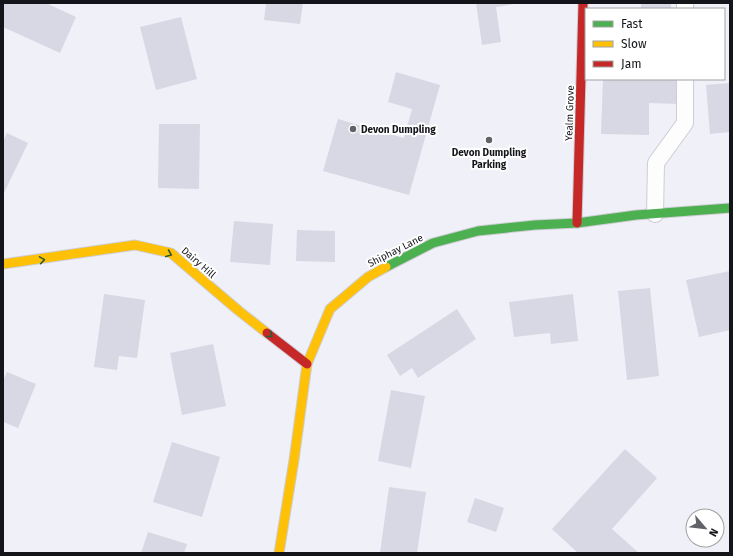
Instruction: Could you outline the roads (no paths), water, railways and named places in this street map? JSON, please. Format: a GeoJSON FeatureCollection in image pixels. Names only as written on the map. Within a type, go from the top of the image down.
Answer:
{"type":"FeatureCollection","features":[{"type":"Feature","properties":{"kind":"street","name":"Yealm Grove"},"geometry":{"type":"LineString","coordinates":[[577,223],[583,3]]}},
{"type":"Feature","properties":{"kind":"street","name":"Shiphay Lane"},"geometry":{"type":"LineString","coordinates":[[279,553],[293,467],[307,364],[330,309],[368,276],[433,243],[478,232],[535,225],[577,223],[655,214],[730,208]]}},
{"type":"Feature","properties":{"kind":"street","name":"Dairy Hill"},"geometry":{"type":"LineString","coordinates":[[3,264],[135,245],[171,253],[239,311],[307,364]]}},
{"type":"Feature","properties":{"kind":"lane"},"geometry":{"type":"LineString","coordinates":[[655,214],[656,163],[685,123],[685,80]]}},
{"type":"Feature","properties":{"kind":"place","name":"Devon Dumpling"},"geometry":{"type":"Point","coordinates":[353,129]}},
{"type":"Feature","properties":{"kind":"place","name":"Devon Dumpling Parking"},"geometry":{"type":"Point","coordinates":[489,140]}}]}
